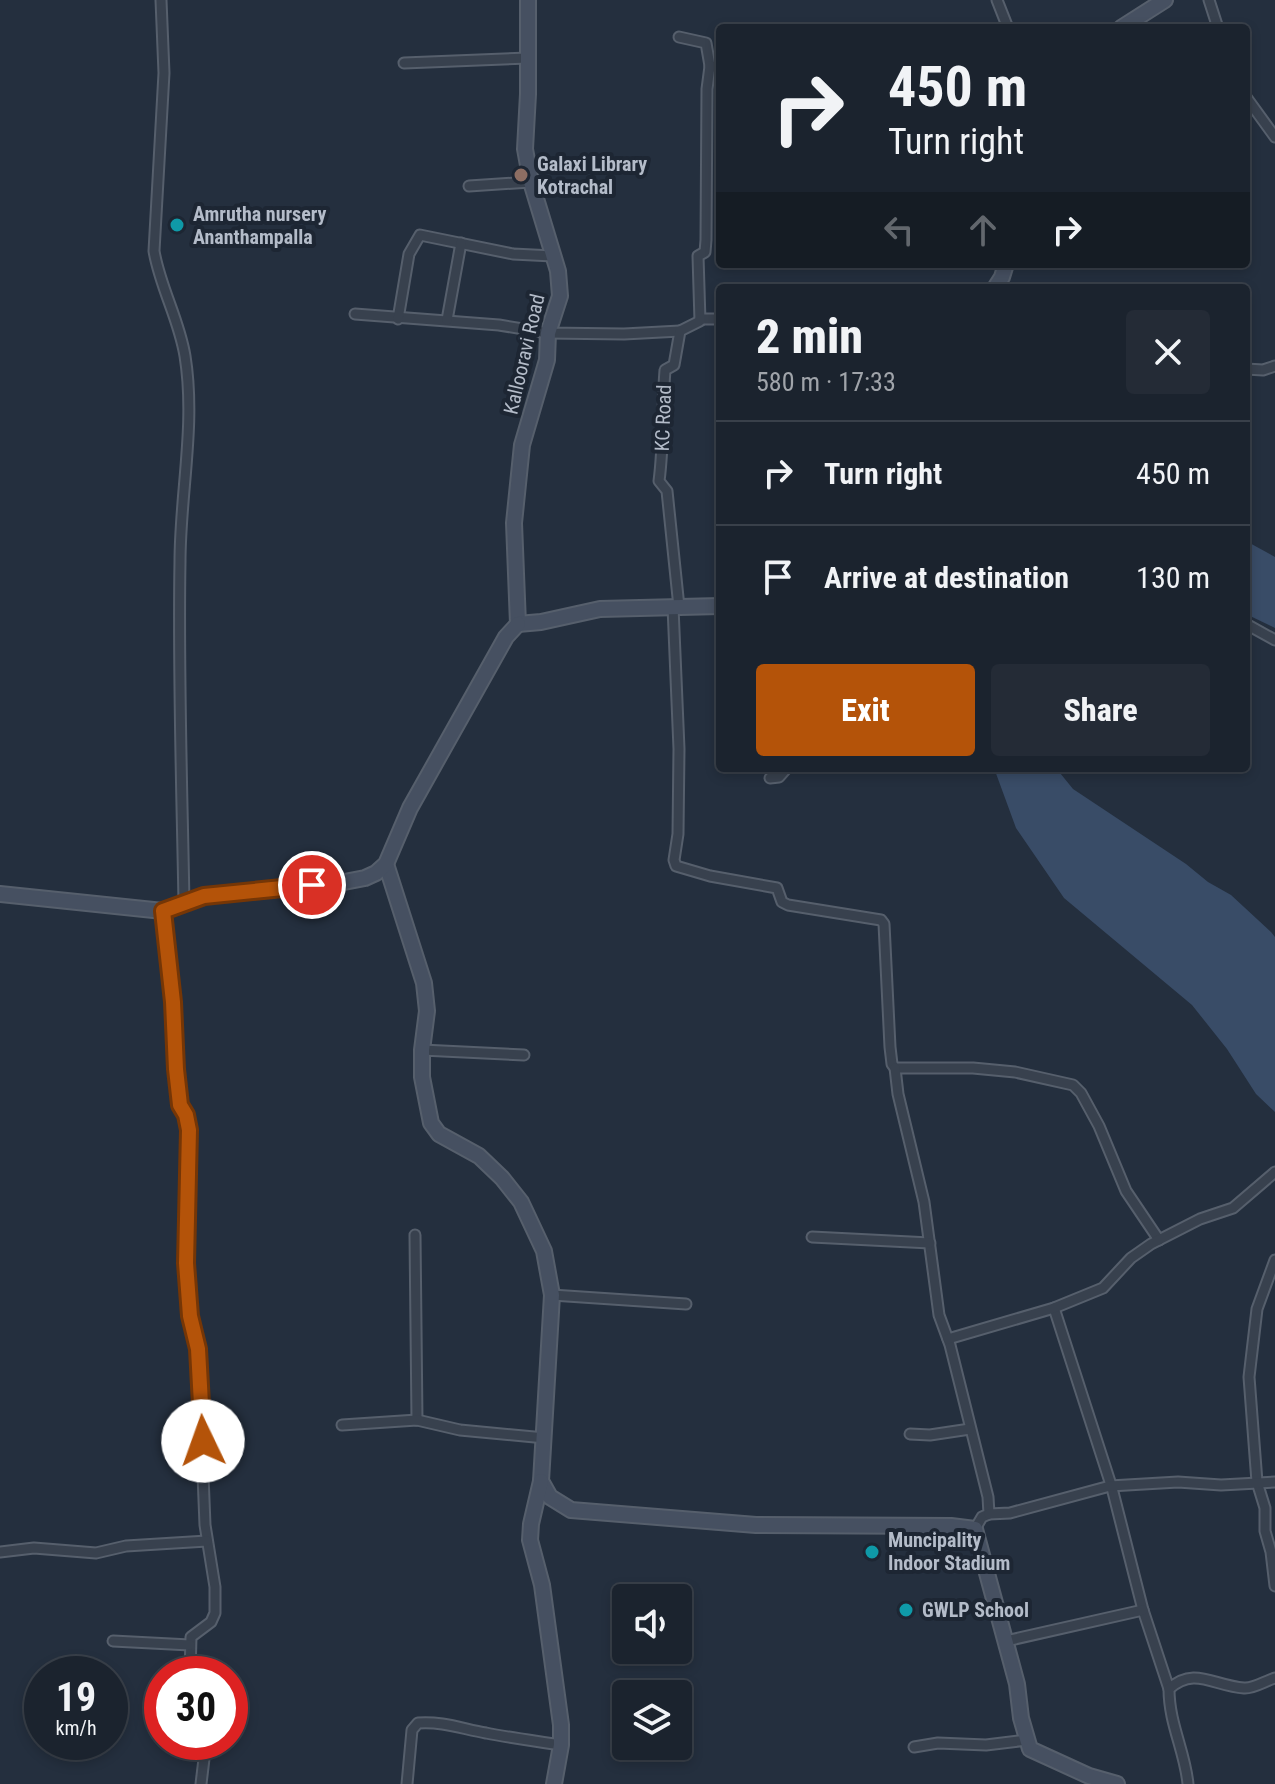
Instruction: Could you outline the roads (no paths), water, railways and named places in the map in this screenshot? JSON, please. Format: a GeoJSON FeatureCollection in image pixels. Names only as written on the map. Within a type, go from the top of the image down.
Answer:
{"type":"FeatureCollection","features":[{"type":"Feature","properties":{"kind":"main road","name":"Kallooravi Road"},"geometry":{"type":"LineString","coordinates":[[518,624],[514,523],[522,445],[547,360],[548,333],[560,296],[558,271],[531,182],[525,149],[528,0]]}},
{"type":"Feature","properties":{"kind":"main road"},"geometry":{"type":"LineString","coordinates":[[1127,24],[1165,0]]}},
{"type":"Feature","properties":{"kind":"main road"},"geometry":{"type":"LineString","coordinates":[[0,894],[163,911],[204,896],[365,878],[386,864],[410,808],[510,630],[518,624],[600,609],[716,606]]}},
{"type":"Feature","properties":{"kind":"main road"},"geometry":{"type":"LineString","coordinates":[[386,864],[424,983],[427,1011],[422,1050],[425,1102],[431,1123],[439,1134],[479,1156],[521,1202],[544,1251],[552,1295],[545,1438],[530,1540],[542,1585],[561,1725],[554,1784]]}},
{"type":"Feature","properties":{"kind":"main road"},"geometry":{"type":"LineString","coordinates":[[541,1481],[550,1497],[571,1510],[756,1525],[951,1526],[975,1529],[1006,1641],[1030,1749],[1089,1776],[1117,1784]]}},
{"type":"Feature","properties":{"kind":"street"},"geometry":{"type":"LineString","coordinates":[[161,0],[164,73],[154,251],[158,278],[171,307],[185,354],[188,388],[188,464],[179,559],[184,903]]}},
{"type":"Feature","properties":{"kind":"street"},"geometry":{"type":"LineString","coordinates":[[997,0],[1006,24]]}},
{"type":"Feature","properties":{"kind":"street"},"geometry":{"type":"LineString","coordinates":[[1209,0],[1217,24]]}},
{"type":"Feature","properties":{"kind":"street"},"geometry":{"type":"LineString","coordinates":[[679,37],[706,43],[715,67],[705,132],[706,240],[705,252],[698,256],[700,319]]}},
{"type":"Feature","properties":{"kind":"street"},"geometry":{"type":"LineString","coordinates":[[404,63],[528,58]]}},
{"type":"Feature","properties":{"kind":"street"},"geometry":{"type":"LineString","coordinates":[[1250,103],[1275,137]]}},
{"type":"Feature","properties":{"kind":"street"},"geometry":{"type":"LineString","coordinates":[[469,186],[531,182]]}},
{"type":"Feature","properties":{"kind":"street"},"geometry":{"type":"LineString","coordinates":[[398,319],[409,254],[420,235],[513,254],[553,256]]}},
{"type":"Feature","properties":{"kind":"street"},"geometry":{"type":"LineString","coordinates":[[447,320],[461,243]]}},
{"type":"Feature","properties":{"kind":"street"},"geometry":{"type":"LineString","coordinates":[[355,314],[499,325],[548,333],[680,331],[700,319],[716,319]]}},
{"type":"Feature","properties":{"kind":"street","name":"KC Road"},"geometry":{"type":"LineString","coordinates":[[676,607],[667,491],[659,481],[664,447],[661,426],[665,370],[674,365],[680,331]]}},
{"type":"Feature","properties":{"kind":"street"},"geometry":{"type":"LineString","coordinates":[[1250,369],[1263,370],[1275,366]]}},
{"type":"Feature","properties":{"kind":"street"},"geometry":{"type":"LineString","coordinates":[[676,607],[679,749],[676,866],[710,876],[777,888],[782,902],[788,905],[881,920],[884,924],[892,1064],[920,1179],[939,1315],[948,1339],[989,1514]]}},
{"type":"Feature","properties":{"kind":"street"},"geometry":{"type":"LineString","coordinates":[[1250,626],[1275,640]]}},
{"type":"Feature","properties":{"kind":"street"},"geometry":{"type":"LineString","coordinates":[[770,778],[779,777],[783,772]]}},
{"type":"Feature","properties":{"kind":"street"},"geometry":{"type":"LineString","coordinates":[[163,911],[180,1105],[189,1130],[186,1263],[190,1316],[199,1362],[207,1541],[215,1587],[215,1613],[211,1622],[191,1637],[190,1656]]}},
{"type":"Feature","properties":{"kind":"street"},"geometry":{"type":"LineString","coordinates":[[422,1050],[524,1055]]}},
{"type":"Feature","properties":{"kind":"street"},"geometry":{"type":"LineString","coordinates":[[895,1068],[973,1068],[1015,1072],[1073,1085],[1081,1093],[1099,1126],[1126,1191],[1159,1240]]}},
{"type":"Feature","properties":{"kind":"street"},"geometry":{"type":"LineString","coordinates":[[948,1339],[1054,1308],[1103,1288],[1131,1258],[1200,1219],[1233,1208],[1275,1172]]}},
{"type":"Feature","properties":{"kind":"street"},"geometry":{"type":"LineString","coordinates":[[415,1235],[417,1420]]}},
{"type":"Feature","properties":{"kind":"street"},"geometry":{"type":"LineString","coordinates":[[812,1237],[930,1243]]}},
{"type":"Feature","properties":{"kind":"street"},"geometry":{"type":"LineString","coordinates":[[1275,1260],[1257,1309],[1249,1377],[1257,1482],[1265,1508],[1265,1531],[1275,1586]]}},
{"type":"Feature","properties":{"kind":"street"},"geometry":{"type":"LineString","coordinates":[[552,1295],[686,1304]]}},
{"type":"Feature","properties":{"kind":"street"},"geometry":{"type":"LineString","coordinates":[[1054,1308],[1169,1689],[1169,1714],[1188,1784]]}},
{"type":"Feature","properties":{"kind":"street"},"geometry":{"type":"LineString","coordinates":[[342,1425],[417,1420],[460,1430],[545,1438]]}},
{"type":"Feature","properties":{"kind":"street"},"geometry":{"type":"LineString","coordinates":[[910,1434],[930,1435],[970,1429]]}},
{"type":"Feature","properties":{"kind":"street"},"geometry":{"type":"LineString","coordinates":[[975,1529],[982,1517],[989,1514],[1010,1513],[1110,1486],[1275,1482]]}},
{"type":"Feature","properties":{"kind":"street"},"geometry":{"type":"LineString","coordinates":[[0,1552],[34,1548],[96,1553],[126,1546],[207,1541]]}},
{"type":"Feature","properties":{"kind":"street"},"geometry":{"type":"LineString","coordinates":[[1006,1641],[1143,1610]]}},
{"type":"Feature","properties":{"kind":"street"},"geometry":{"type":"LineString","coordinates":[[113,1641],[190,1645]]}},
{"type":"Feature","properties":{"kind":"street"},"geometry":{"type":"LineString","coordinates":[[1169,1689],[1180,1679],[1195,1677],[1247,1689],[1275,1678]]}},
{"type":"Feature","properties":{"kind":"street"},"geometry":{"type":"LineString","coordinates":[[407,1784],[412,1730],[418,1723],[451,1725],[561,1745]]}},
{"type":"Feature","properties":{"kind":"street"},"geometry":{"type":"LineString","coordinates":[[914,1747],[938,1743],[986,1745],[1027,1740]]}},
{"type":"Feature","properties":{"kind":"street"},"geometry":{"type":"LineString","coordinates":[[201,1784],[204,1760]]}},
{"type":"Feature","properties":{"kind":"water"},"geometry":{"type":"Polygon","coordinates":[[[1250,543],[1275,557],[1275,628],[1250,616],[1250,543]]]}},
{"type":"Feature","properties":{"kind":"water"},"geometry":{"type":"Polygon","coordinates":[[[995,772],[1059,772],[1073,789],[1231,895],[1271,932],[1275,937],[1275,1112],[1256,1094],[1227,1049],[1192,1005],[1064,898],[1016,828],[995,772]]]}},
{"type":"Feature","properties":{"kind":"place","name":"Galaxi Library Kotrachal"},"geometry":{"type":"Point","coordinates":[521,175]}},
{"type":"Feature","properties":{"kind":"place","name":"Amrutha nursery Ananthampalla"},"geometry":{"type":"Point","coordinates":[177,225]}},
{"type":"Feature","properties":{"kind":"place","name":"Muncipality Indoor Stadium"},"geometry":{"type":"Point","coordinates":[872,1552]}},
{"type":"Feature","properties":{"kind":"place","name":"GWLP School"},"geometry":{"type":"Point","coordinates":[906,1610]}}]}
